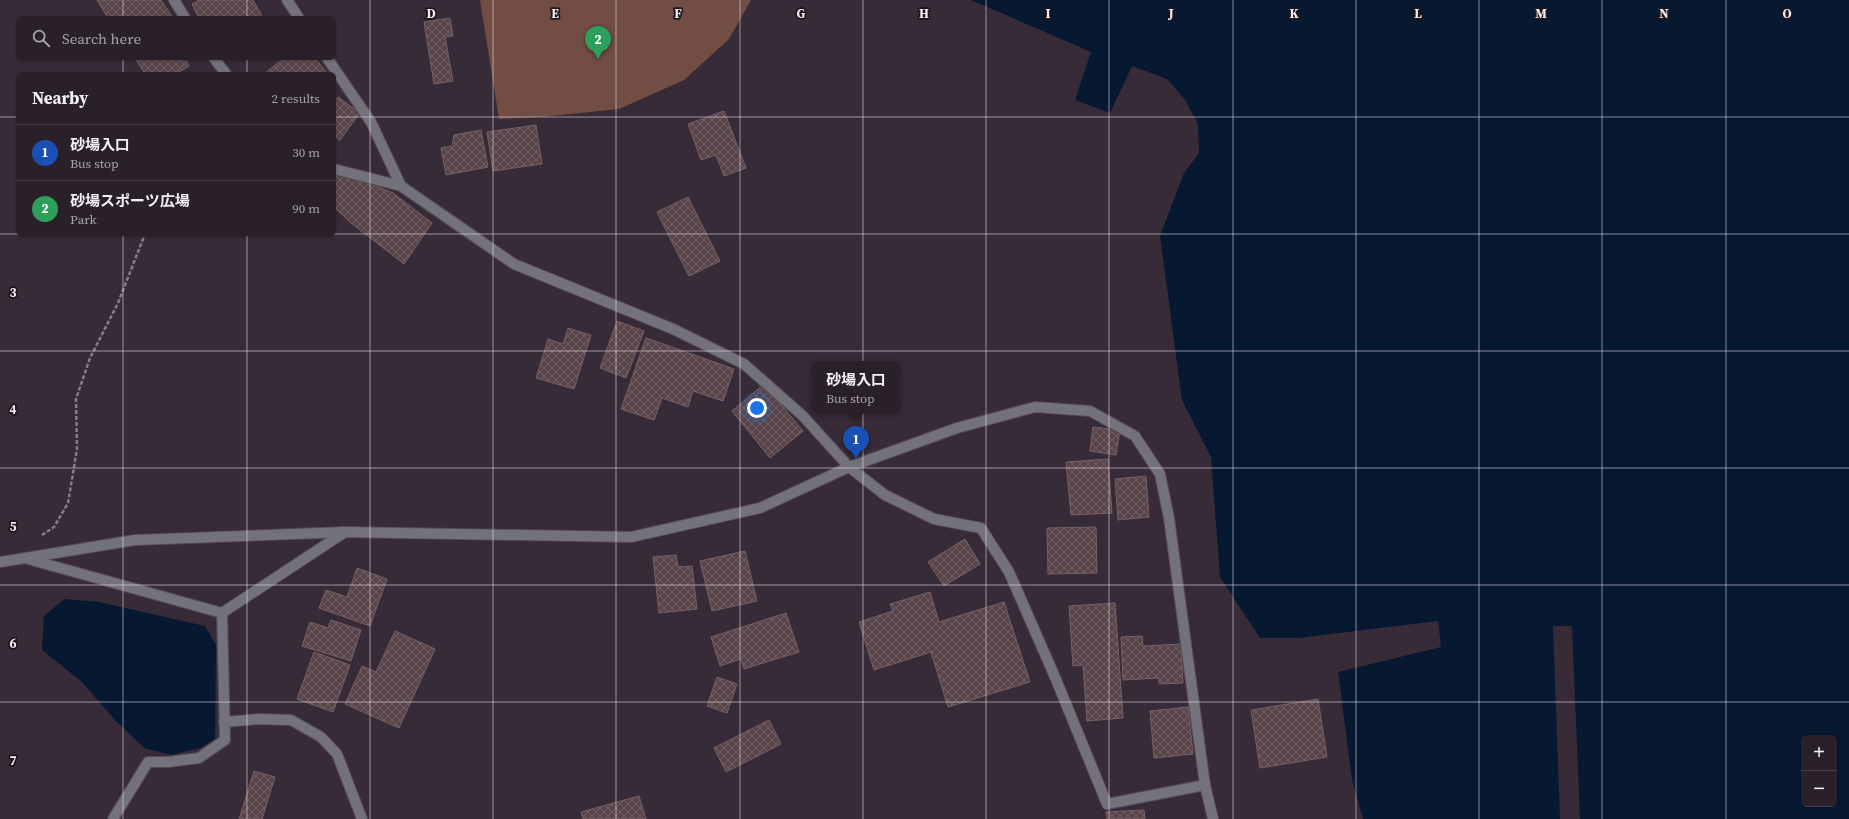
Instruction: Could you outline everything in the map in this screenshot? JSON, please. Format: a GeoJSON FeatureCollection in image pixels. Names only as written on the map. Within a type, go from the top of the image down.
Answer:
{"type":"FeatureCollection","features":[{"type":"Feature","properties":{"kind":"street"},"geometry":{"type":"LineString","coordinates":[[174,0],[184,16]]}},
{"type":"Feature","properties":{"kind":"street"},"geometry":{"type":"LineString","coordinates":[[287,0],[298,16]]}},
{"type":"Feature","properties":{"kind":"street"},"geometry":{"type":"LineString","coordinates":[[216,60],[224,72]]}},
{"type":"Feature","properties":{"kind":"street"},"geometry":{"type":"LineString","coordinates":[[328,60],[371,122],[401,186]]}},
{"type":"Feature","properties":{"kind":"street"},"geometry":{"type":"LineString","coordinates":[[336,170],[401,186],[514,264],[673,329],[744,364],[803,416],[849,467],[885,495],[934,519],[981,528],[1009,572],[1055,677],[1107,804],[1205,785]]}},
{"type":"Feature","properties":{"kind":"street"},"geometry":{"type":"LineString","coordinates":[[0,562],[136,540],[346,532],[631,537],[760,508],[849,467],[957,428],[1035,407],[1090,411],[1135,436],[1160,474],[1169,518],[1205,785],[1213,819]]}},
{"type":"Feature","properties":{"kind":"street"},"geometry":{"type":"LineString","coordinates":[[24,558],[222,614],[346,532]]}},
{"type":"Feature","properties":{"kind":"street"},"geometry":{"type":"LineString","coordinates":[[113,819],[148,762],[168,762],[199,758],[225,740],[222,614]]}},
{"type":"Feature","properties":{"kind":"street"},"geometry":{"type":"LineString","coordinates":[[224,722],[259,719],[291,720],[321,737],[338,754],[362,819]]}},
{"type":"Feature","properties":{"kind":"path"},"geometry":{"type":"LineString","coordinates":[[41,535],[54,528],[68,503],[77,449],[76,399],[90,358],[118,302],[144,236]]}},
{"type":"Feature","properties":{"kind":"shaded area"},"geometry":{"type":"Polygon","coordinates":[[[480,0],[751,0],[729,39],[684,80],[619,109],[541,117],[499,119],[480,0]]]}},
{"type":"Feature","properties":{"kind":"water"},"geometry":{"type":"Polygon","coordinates":[[[971,0],[1849,0],[1849,819],[1580,819],[1572,626],[1553,626],[1560,819],[1363,819],[1352,780],[1338,672],[1441,647],[1438,621],[1298,638],[1260,638],[1220,577],[1211,457],[1182,400],[1160,236],[1184,173],[1199,153],[1198,124],[1185,100],[1167,79],[1132,66],[1110,113],[1075,100],[1091,52],[971,0]]]}},
{"type":"Feature","properties":{"kind":"water"},"geometry":{"type":"Polygon","coordinates":[[[64,599],[99,602],[205,626],[216,645],[215,739],[200,748],[171,755],[144,748],[114,719],[82,682],[42,650],[44,616],[64,599]]]}},
{"type":"Feature","properties":{"kind":"building"},"geometry":{"type":"Polygon","coordinates":[[[97,0],[161,0],[172,16],[107,16],[97,0]]]}},
{"type":"Feature","properties":{"kind":"building"},"geometry":{"type":"Polygon","coordinates":[[[199,0],[253,0],[262,16],[198,16],[192,4],[199,0]]]}},
{"type":"Feature","properties":{"kind":"building"},"geometry":{"type":"Polygon","coordinates":[[[450,18],[453,36],[445,37],[453,81],[434,84],[424,22],[450,18]]]}},
{"type":"Feature","properties":{"kind":"building"},"geometry":{"type":"Polygon","coordinates":[[[136,60],[186,60],[189,66],[179,72],[144,72],[136,60]]]}},
{"type":"Feature","properties":{"kind":"building"},"geometry":{"type":"Polygon","coordinates":[[[282,60],[317,60],[326,72],[266,72],[282,60]]]}},
{"type":"Feature","properties":{"kind":"building"},"geometry":{"type":"Polygon","coordinates":[[[338,97],[360,113],[340,140],[336,137],[336,100],[338,97]]]}},
{"type":"Feature","properties":{"kind":"building"},"geometry":{"type":"Polygon","coordinates":[[[724,111],[746,168],[724,176],[716,155],[701,160],[688,124],[724,111]]]}},
{"type":"Feature","properties":{"kind":"building"},"geometry":{"type":"Polygon","coordinates":[[[536,125],[542,164],[493,171],[487,132],[536,125]]]}},
{"type":"Feature","properties":{"kind":"building"},"geometry":{"type":"Polygon","coordinates":[[[481,130],[488,167],[446,175],[441,148],[452,146],[454,135],[481,130]]]}},
{"type":"Feature","properties":{"kind":"building"},"geometry":{"type":"Polygon","coordinates":[[[336,171],[393,193],[432,223],[404,264],[351,223],[336,209],[336,171]]]}},
{"type":"Feature","properties":{"kind":"building"},"geometry":{"type":"Polygon","coordinates":[[[688,197],[720,261],[689,276],[657,212],[688,197]]]}},
{"type":"Feature","properties":{"kind":"building"},"geometry":{"type":"Polygon","coordinates":[[[617,321],[644,331],[626,378],[600,368],[617,321]]]}},
{"type":"Feature","properties":{"kind":"building"},"geometry":{"type":"Polygon","coordinates":[[[568,328],[591,335],[574,389],[536,378],[548,339],[563,344],[568,328]]]}},
{"type":"Feature","properties":{"kind":"building"},"geometry":{"type":"Polygon","coordinates":[[[646,338],[734,369],[723,401],[693,391],[688,407],[662,398],[654,420],[621,409],[646,338]]]}},
{"type":"Feature","properties":{"kind":"building"},"geometry":{"type":"Polygon","coordinates":[[[764,384],[803,431],[770,458],[732,411],[764,384]]]}},
{"type":"Feature","properties":{"kind":"building"},"geometry":{"type":"Polygon","coordinates":[[[1093,427],[1120,430],[1116,455],[1090,451],[1093,427]]]}},
{"type":"Feature","properties":{"kind":"building"},"geometry":{"type":"Polygon","coordinates":[[[1108,459],[1112,513],[1071,515],[1066,462],[1108,459]]]}},
{"type":"Feature","properties":{"kind":"building"},"geometry":{"type":"Polygon","coordinates":[[[1146,476],[1149,517],[1118,520],[1115,479],[1146,476]]]}},
{"type":"Feature","properties":{"kind":"building"},"geometry":{"type":"Polygon","coordinates":[[[1096,527],[1097,573],[1048,574],[1047,528],[1096,527]]]}},
{"type":"Feature","properties":{"kind":"building"},"geometry":{"type":"Polygon","coordinates":[[[965,539],[980,564],[944,586],[928,562],[965,539]]]}},
{"type":"Feature","properties":{"kind":"building"},"geometry":{"type":"Polygon","coordinates":[[[745,551],[757,601],[712,611],[700,561],[745,551]]]}},
{"type":"Feature","properties":{"kind":"building"},"geometry":{"type":"Polygon","coordinates":[[[676,555],[678,567],[692,566],[697,609],[659,613],[653,557],[676,555]]]}},
{"type":"Feature","properties":{"kind":"building"},"geometry":{"type":"Polygon","coordinates":[[[357,568],[387,579],[370,626],[319,608],[326,590],[347,597],[357,568]]]}},
{"type":"Feature","properties":{"kind":"building"},"geometry":{"type":"Polygon","coordinates":[[[930,592],[939,622],[1004,602],[1030,682],[948,707],[931,652],[874,670],[859,622],[893,611],[890,604],[930,592]]]}},
{"type":"Feature","properties":{"kind":"building"},"geometry":{"type":"Polygon","coordinates":[[[1115,603],[1123,718],[1087,721],[1083,665],[1073,666],[1069,606],[1115,603]]]}},
{"type":"Feature","properties":{"kind":"building"},"geometry":{"type":"Polygon","coordinates":[[[786,613],[799,652],[744,669],[741,659],[720,666],[711,637],[786,613]]]}},
{"type":"Feature","properties":{"kind":"building"},"geometry":{"type":"Polygon","coordinates":[[[331,620],[361,630],[351,661],[302,646],[310,622],[328,628],[331,620]]]}},
{"type":"Feature","properties":{"kind":"building"},"geometry":{"type":"Polygon","coordinates":[[[395,631],[435,649],[399,728],[345,704],[362,666],[376,672],[395,631]]]}},
{"type":"Feature","properties":{"kind":"building"},"geometry":{"type":"Polygon","coordinates":[[[1142,636],[1143,646],[1181,644],[1183,683],[1159,684],[1159,678],[1123,680],[1121,637],[1142,636]]]}},
{"type":"Feature","properties":{"kind":"building"},"geometry":{"type":"Polygon","coordinates":[[[314,652],[350,665],[333,712],[297,699],[314,652]]]}},
{"type":"Feature","properties":{"kind":"building"},"geometry":{"type":"Polygon","coordinates":[[[717,677],[737,684],[727,713],[707,706],[717,677]]]}},
{"type":"Feature","properties":{"kind":"building"},"geometry":{"type":"Polygon","coordinates":[[[1318,699],[1327,757],[1260,768],[1251,710],[1318,699]]]}},
{"type":"Feature","properties":{"kind":"building"},"geometry":{"type":"Polygon","coordinates":[[[1188,707],[1193,754],[1154,758],[1150,711],[1188,707]]]}},
{"type":"Feature","properties":{"kind":"building"},"geometry":{"type":"Polygon","coordinates":[[[769,720],[781,744],[726,772],[714,748],[769,720]]]}},
{"type":"Feature","properties":{"kind":"building"},"geometry":{"type":"Polygon","coordinates":[[[254,771],[275,777],[262,819],[239,819],[254,771]]]}},
{"type":"Feature","properties":{"kind":"building"},"geometry":{"type":"Polygon","coordinates":[[[639,796],[646,819],[583,819],[581,812],[639,796]]]}},
{"type":"Feature","properties":{"kind":"building"},"geometry":{"type":"Polygon","coordinates":[[[1144,810],[1145,819],[1107,819],[1106,812],[1144,810]]]}},
{"type":"Feature","properties":{"kind":"place","name":"砂場スポーツ広場"},"geometry":{"type":"Point","coordinates":[598,59]}},
{"type":"Feature","properties":{"kind":"place","name":"砂場入口"},"geometry":{"type":"Point","coordinates":[856,459]}}]}
